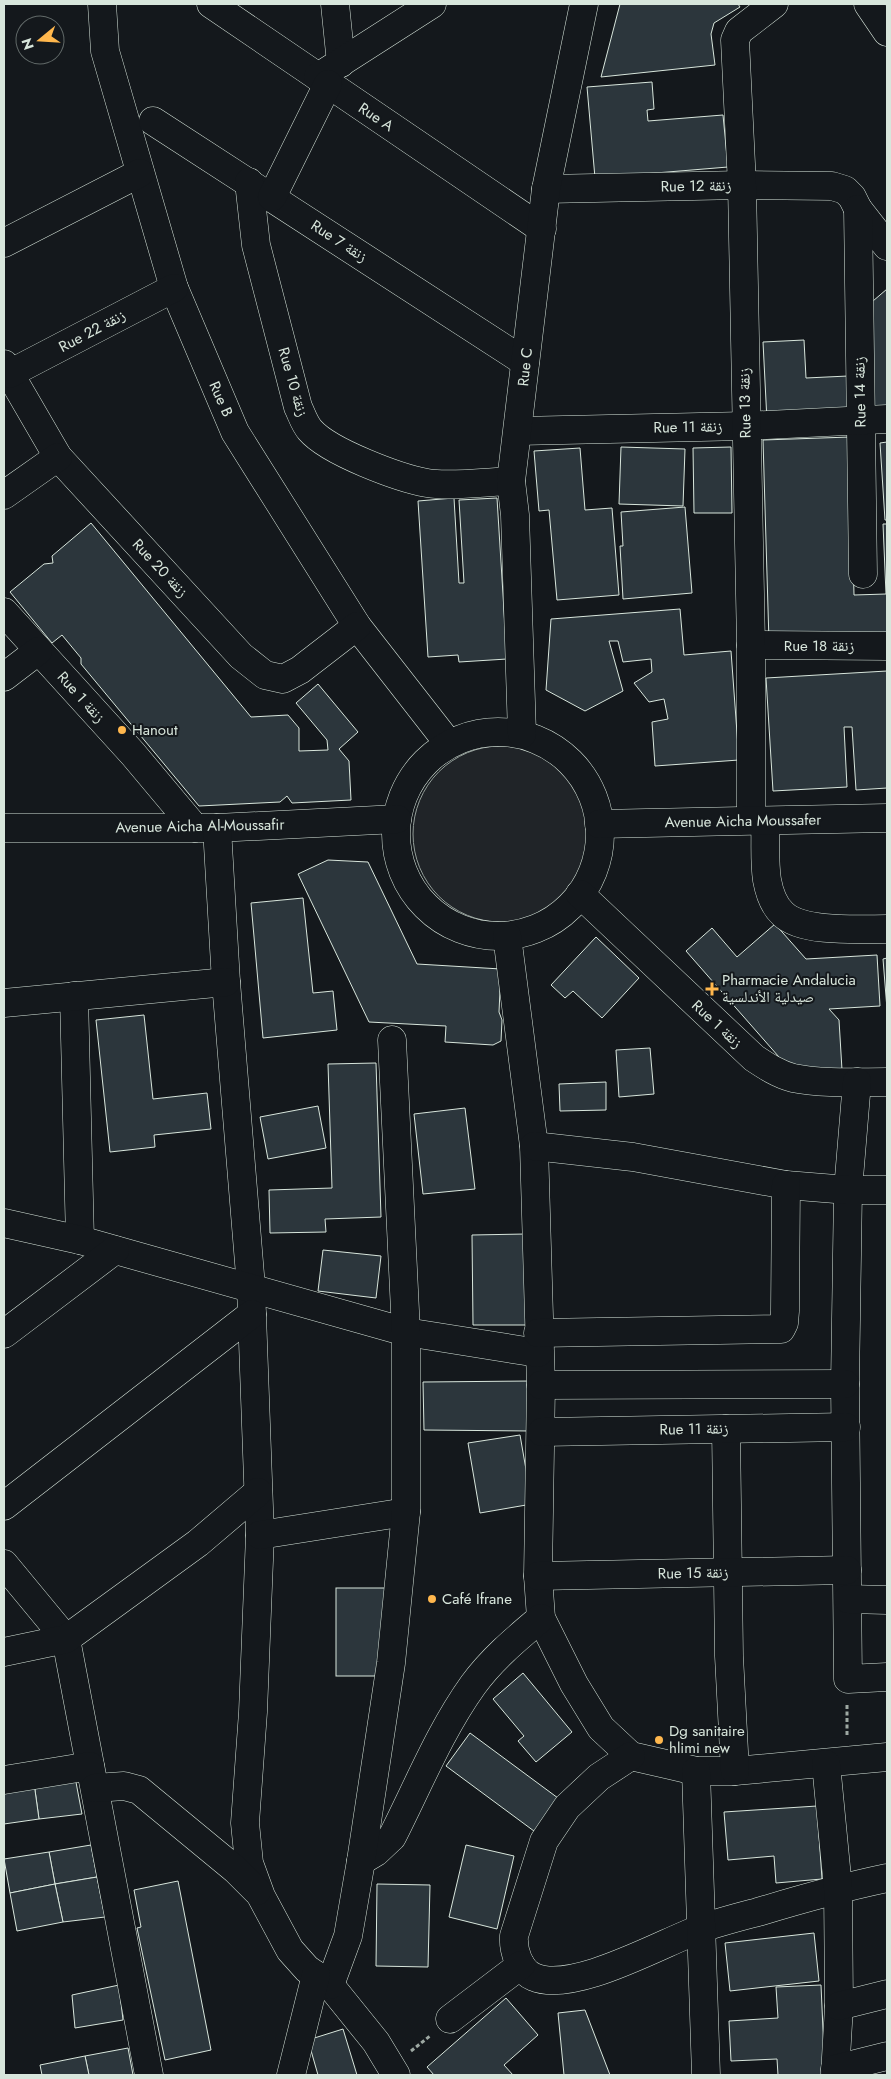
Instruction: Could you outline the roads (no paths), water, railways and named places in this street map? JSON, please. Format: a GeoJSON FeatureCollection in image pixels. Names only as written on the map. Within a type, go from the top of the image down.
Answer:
{"type":"FeatureCollection","features":[{"type":"Feature","properties":{"kind":"street","name":"Rue B"},"geometry":{"type":"LineString","coordinates":[[102,4],[105,51],[174,288],[236,432],[356,626],[449,744]]}},
{"type":"Feature","properties":{"kind":"street","name":"Rue A"},"geometry":{"type":"LineString","coordinates":[[211,4],[329,75],[542,229]]}},
{"type":"Feature","properties":{"kind":"street"},"geometry":{"type":"LineString","coordinates":[[272,197],[329,75],[335,4]]}},
{"type":"Feature","properties":{"kind":"street"},"geometry":{"type":"LineString","coordinates":[[329,75],[432,4]]}},
{"type":"Feature","properties":{"kind":"street","name":"Rue C"},"geometry":{"type":"LineString","coordinates":[[522,734],[515,515],[511,481],[546,189],[584,4]]}},
{"type":"Feature","properties":{"kind":"street","name":"Rue 13 زنقة"},"geometry":{"type":"LineString","coordinates":[[774,4],[739,31],[736,40],[742,185],[745,426],[751,646],[758,821],[767,880],[773,901],[783,915],[802,924],[848,930],[887,929]]}},
{"type":"Feature","properties":{"kind":"street"},"geometry":{"type":"LineString","coordinates":[[868,4],[887,32]]}},
{"type":"Feature","properties":{"kind":"street","name":"Rue 7 زنقة"},"geometry":{"type":"LineString","coordinates":[[152,121],[250,182],[525,362]]}},
{"type":"Feature","properties":{"kind":"street"},"geometry":{"type":"LineString","coordinates":[[4,243],[140,173]]}},
{"type":"Feature","properties":{"kind":"street","name":"Rue 10 زنقة"},"geometry":{"type":"LineString","coordinates":[[250,182],[256,245],[298,407],[304,422],[311,432],[333,448],[402,476],[429,483],[511,481]]}},
{"type":"Feature","properties":{"kind":"street","name":"Rue 12 زنقة"},"geometry":{"type":"LineString","coordinates":[[546,189],[742,185],[832,186],[852,200]]}},
{"type":"Feature","properties":{"kind":"street"},"geometry":{"type":"LineString","coordinates":[[852,200],[887,246]]}},
{"type":"Feature","properties":{"kind":"street","name":"Rue 14 زنقة"},"geometry":{"type":"LineString","coordinates":[[852,200],[860,420],[863,574]]}},
{"type":"Feature","properties":{"kind":"street","name":"Rue 22 زنقة"},"geometry":{"type":"LineString","coordinates":[[6,369],[174,288]]}},
{"type":"Feature","properties":{"kind":"street","name":"Rue 20 زنقة"},"geometry":{"type":"LineString","coordinates":[[6,369],[58,457],[241,656],[265,675],[283,679],[300,670],[356,626]]}},
{"type":"Feature","properties":{"kind":"street","name":"Rue 11 زنقة"},"geometry":{"type":"LineString","coordinates":[[518,431],[745,426],[887,419]]}},
{"type":"Feature","properties":{"kind":"street"},"geometry":{"type":"LineString","coordinates":[[4,495],[58,457]]}},
{"type":"Feature","properties":{"kind":"street","name":"Rue 1 زنقة"},"geometry":{"type":"LineString","coordinates":[[4,612],[133,754],[206,828]]}},
{"type":"Feature","properties":{"kind":"street","name":"Rue 18 زنقة"},"geometry":{"type":"LineString","coordinates":[[751,646],[887,646]]}},
{"type":"Feature","properties":{"kind":"street"},"geometry":{"type":"LineString","coordinates":[[4,677],[38,650]]}},
{"type":"Feature","properties":{"kind":"street"},"geometry":{"type":"LineString","coordinates":[[488,732],[522,734],[545,744],[566,758],[577,770],[594,799],[599,824],[598,850],[592,873],[580,894],[565,910],[548,923],[528,931],[507,936],[481,934],[456,927],[434,913],[416,894],[403,870],[396,845],[397,818],[403,796],[414,775],[430,757],[449,744],[472,735],[488,732]]}},
{"type":"Feature","properties":{"kind":"street","name":"Avenue Aicha Al-Moussafir"},"geometry":{"type":"LineString","coordinates":[[4,828],[206,828],[397,818]]}},
{"type":"Feature","properties":{"kind":"street","name":"Avenue Aicha Moussafer"},"geometry":{"type":"LineString","coordinates":[[599,824],[887,818]]}},
{"type":"Feature","properties":{"kind":"street"},"geometry":{"type":"LineString","coordinates":[[206,828],[226,982],[251,1288],[260,1535],[253,1712],[244,1823],[249,1863],[261,1896],[290,1950],[306,1969],[323,1980],[376,2042],[388,2073]]}},
{"type":"Feature","properties":{"kind":"street","name":"Rue 1 زنقة"},"geometry":{"type":"LineString","coordinates":[[580,894],[754,1058],[775,1072],[793,1078],[887,1082]]}},
{"type":"Feature","properties":{"kind":"street"},"geometry":{"type":"LineString","coordinates":[[507,936],[534,1146],[538,1343],[542,1432],[538,1576],[541,1618],[574,1684],[601,1728],[632,1756],[696,1772],[735,1771],[887,1757]]}},
{"type":"Feature","properties":{"kind":"street"},"geometry":{"type":"LineString","coordinates":[[4,1003],[226,982]]}},
{"type":"Feature","properties":{"kind":"street"},"geometry":{"type":"LineString","coordinates":[[74,996],[80,1240]]}},
{"type":"Feature","properties":{"kind":"street"},"geometry":{"type":"LineString","coordinates":[[291,2075],[323,1980],[348,1936],[391,1663],[406,1512],[406,1332],[392,1040]]}},
{"type":"Feature","properties":{"kind":"street"},"geometry":{"type":"LineString","coordinates":[[857,1082],[848,1190],[845,1384],[848,1678],[887,1677]]}},
{"type":"Feature","properties":{"kind":"street"},"geometry":{"type":"LineString","coordinates":[[534,1146],[633,1157],[786,1185],[848,1190],[887,1190]]}},
{"type":"Feature","properties":{"kind":"street"},"geometry":{"type":"LineString","coordinates":[[4,1223],[80,1240],[406,1332],[538,1343],[781,1329],[784,1324],[785,1312],[786,1185]]}},
{"type":"Feature","properties":{"kind":"street"},"geometry":{"type":"LineString","coordinates":[[4,1334],[115,1250]]}},
{"type":"Feature","properties":{"kind":"street"},"geometry":{"type":"LineString","coordinates":[[4,1506],[252,1314]]}},
{"type":"Feature","properties":{"kind":"street"},"geometry":{"type":"LineString","coordinates":[[541,1385],[845,1384]]}},
{"type":"Feature","properties":{"kind":"street","name":"Rue 11 زنقة"},"geometry":{"type":"LineString","coordinates":[[542,1432],[846,1427]]}},
{"type":"Feature","properties":{"kind":"street"},"geometry":{"type":"LineString","coordinates":[[726,1429],[727,1572],[735,1771]]}},
{"type":"Feature","properties":{"kind":"street"},"geometry":{"type":"LineString","coordinates":[[4,1652],[66,1639],[198,1543],[258,1492]]}},
{"type":"Feature","properties":{"kind":"street"},"geometry":{"type":"LineString","coordinates":[[260,1535],[406,1512]]}},
{"type":"Feature","properties":{"kind":"street"},"geometry":{"type":"LineString","coordinates":[[4,1564],[66,1639],[149,2075]]}},
{"type":"Feature","properties":{"kind":"street","name":"Rue 15 زنقة"},"geometry":{"type":"LineString","coordinates":[[538,1576],[847,1570]]}},
{"type":"Feature","properties":{"kind":"street"},"geometry":{"type":"LineString","coordinates":[[848,1599],[887,1600]]}},
{"type":"Feature","properties":{"kind":"street"},"geometry":{"type":"LineString","coordinates":[[361,1861],[376,1852],[392,1836],[454,1715],[474,1684],[501,1652],[541,1618]]}},
{"type":"Feature","properties":{"kind":"street"},"geometry":{"type":"LineString","coordinates":[[632,1756],[599,1778],[567,1807],[544,1841],[514,1936],[514,1948],[521,1965],[533,1977],[548,1980],[574,1978],[626,1961],[700,1929],[838,1888],[887,1878]]}},
{"type":"Feature","properties":{"kind":"street"},"geometry":{"type":"LineString","coordinates":[[836,1763],[839,2006],[835,2072],[887,2056]]}},
{"type":"Feature","properties":{"kind":"street"},"geometry":{"type":"LineString","coordinates":[[696,1772],[706,2075]]}},
{"type":"Feature","properties":{"kind":"street"},"geometry":{"type":"LineString","coordinates":[[4,1780],[92,1777],[139,1790],[236,1870],[261,1896]]}},
{"type":"Feature","properties":{"kind":"street"},"geometry":{"type":"LineString","coordinates":[[450,2019],[521,1965]]}},
{"type":"Feature","properties":{"kind":"street"},"geometry":{"type":"LineString","coordinates":[[839,2006],[887,1994]]}},
{"type":"Feature","properties":{"kind":"place","name":"Hanout"},"geometry":{"type":"Point","coordinates":[122,730]}},
{"type":"Feature","properties":{"kind":"place","name":"Pharmacie Andalucia صيدلية الأندلسية"},"geometry":{"type":"Point","coordinates":[712,989]}},
{"type":"Feature","properties":{"kind":"place","name":"Café Ifrane"},"geometry":{"type":"Point","coordinates":[432,1599]}},
{"type":"Feature","properties":{"kind":"place","name":"Dg sanitaire hlimi new"},"geometry":{"type":"Point","coordinates":[659,1740]}}]}
